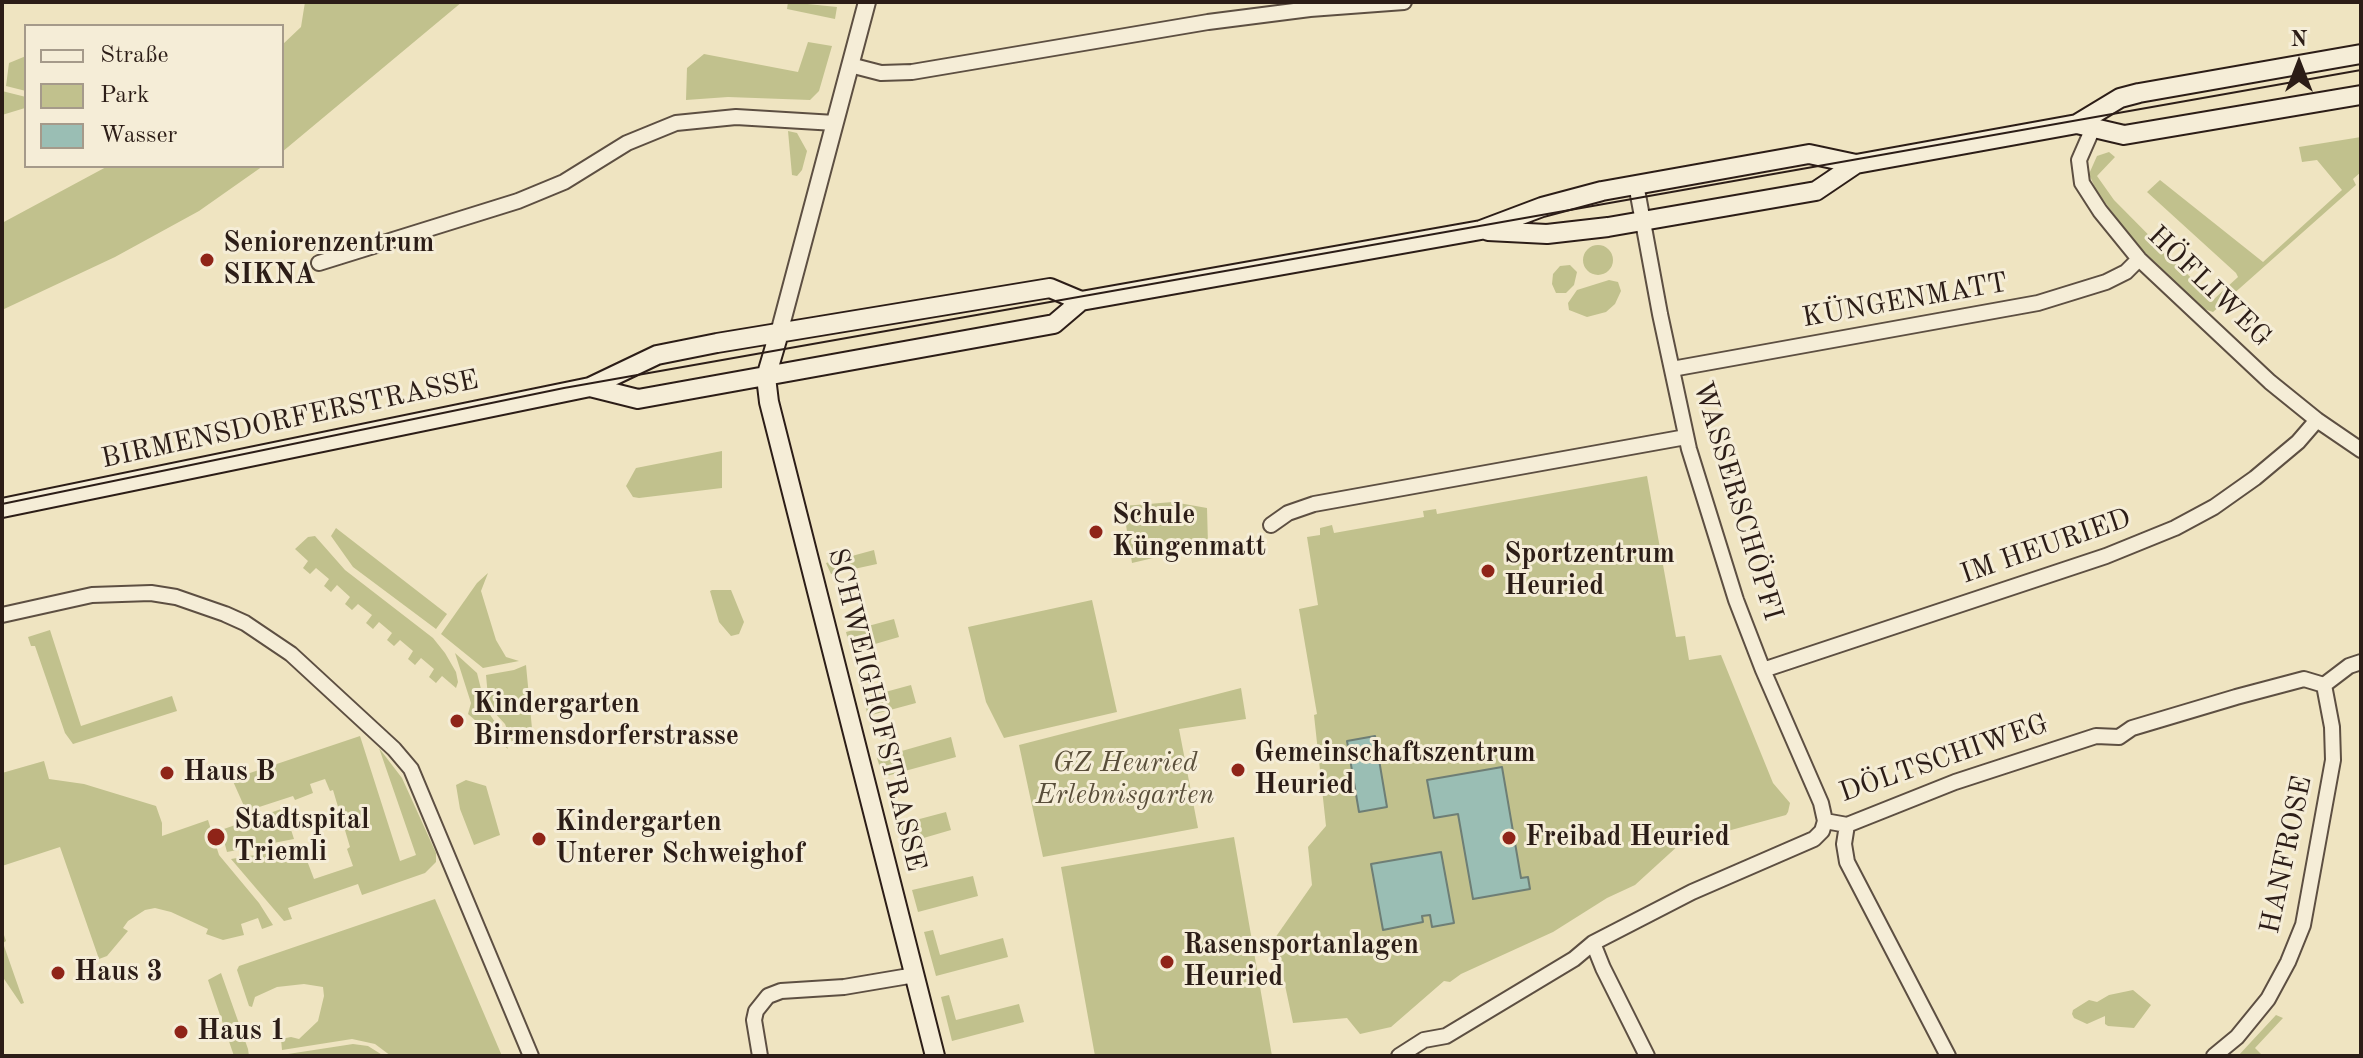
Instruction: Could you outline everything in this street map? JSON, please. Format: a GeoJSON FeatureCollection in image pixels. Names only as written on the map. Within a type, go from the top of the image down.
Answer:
{"type":"FeatureCollection","features":[{"type":"Feature","properties":{"kind":"main road","name":"BIRMENSDORFERSTRASSE"},"geometry":{"type":"LineString","coordinates":[[2085,126],[2120,98],[2139,93],[2361,54]]}},
{"type":"Feature","properties":{"kind":"main road","name":"BIRMENSDORFERSTRASSE"},"geometry":{"type":"LineString","coordinates":[[590,387],[638,399],[1054,324],[1081,301],[1481,230],[1542,207],[1636,184],[1809,154],[1856,164],[2085,126],[2124,135],[2361,95]]}},
{"type":"Feature","properties":{"kind":"main road","name":"BIRMENSDORFERSTRASSE"},"geometry":{"type":"LineString","coordinates":[[1481,230],[1547,234],[1816,191],[1856,164]]}},
{"type":"Feature","properties":{"kind":"main road","name":"BIRMENSDORFERSTRASSE"},"geometry":{"type":"LineString","coordinates":[[2,508],[590,387],[657,355],[1050,288],[1081,301]]}},
{"type":"Feature","properties":{"kind":"main road"},"geometry":{"type":"LineString","coordinates":[[766,377],[779,333]]}},
{"type":"Feature","properties":{"kind":"main road","name":"SCHWEIGHOFSTRASSE"},"geometry":{"type":"LineString","coordinates":[[766,377],[775,425],[935,1056]]}},
{"type":"Feature","properties":{"kind":"street"},"geometry":{"type":"LineString","coordinates":[[779,333],[867,2]]}},
{"type":"Feature","properties":{"kind":"street"},"geometry":{"type":"LineString","coordinates":[[850,65],[881,73],[912,72],[1195,24],[1310,9],[1404,2]]}},
{"type":"Feature","properties":{"kind":"street"},"geometry":{"type":"LineString","coordinates":[[319,263],[518,201],[564,182],[627,143],[676,123],[736,117],[835,123]]}},
{"type":"Feature","properties":{"kind":"street","name":"HÖFLIWEG"},"geometry":{"type":"LineString","coordinates":[[2085,126],[2079,160],[2082,183],[2139,259],[2270,382],[2361,450]]}},
{"type":"Feature","properties":{"kind":"street","name":"WASSERSCHÖPFI"},"geometry":{"type":"LineString","coordinates":[[1636,184],[1686,437],[1723,560],[1763,670],[1821,803],[1825,821]]}},
{"type":"Feature","properties":{"kind":"street","name":"KÜNGENMATT"},"geometry":{"type":"LineString","coordinates":[[1672,369],[2049,301],[2106,282],[2126,272],[2139,259]]}},
{"type":"Feature","properties":{"kind":"street","name":"IM HEURIED"},"geometry":{"type":"LineString","coordinates":[[1763,670],[2106,556],[2175,528],[2214,507],[2255,478],[2298,442],[2317,420]]}},
{"type":"Feature","properties":{"kind":"street"},"geometry":{"type":"LineString","coordinates":[[1271,525],[1288,513],[1314,504],[1686,437]]}},
{"type":"Feature","properties":{"kind":"street"},"geometry":{"type":"LineString","coordinates":[[2,615],[92,595],[151,593],[176,597],[225,614],[245,623],[291,654],[394,749],[411,769],[531,1056]]}},
{"type":"Feature","properties":{"kind":"street"},"geometry":{"type":"LineString","coordinates":[[2324,685],[2349,666],[2361,662]]}},
{"type":"Feature","properties":{"kind":"street","name":"DÖLTSCHIWEG"},"geometry":{"type":"LineString","coordinates":[[1399,1056],[1424,1040],[1446,1036],[1574,959],[1593,943],[1692,892],[1814,839],[1822,831],[1825,821],[1852,823],[1955,782],[2096,736],[2119,737],[2132,728],[2172,715],[2304,679],[2324,685]]}},
{"type":"Feature","properties":{"kind":"street","name":"HANFROSE"},"geometry":{"type":"LineString","coordinates":[[2214,1056],[2237,1037],[2268,999],[2303,925],[2333,760],[2332,727],[2324,685]]}},
{"type":"Feature","properties":{"kind":"street"},"geometry":{"type":"LineString","coordinates":[[1852,823],[1844,844],[1847,862],[1948,1056]]}},
{"type":"Feature","properties":{"kind":"street"},"geometry":{"type":"LineString","coordinates":[[1593,943],[1647,1056]]}},
{"type":"Feature","properties":{"kind":"street"},"geometry":{"type":"LineString","coordinates":[[760,1056],[754,1020],[756,1011],[768,996],[781,991],[844,987],[915,975]]}},
{"type":"Feature","properties":{"kind":"green space"},"geometry":{"type":"Polygon","coordinates":[[[305,2],[462,2],[284,150],[284,43],[301,27],[305,2]]]}},
{"type":"Feature","properties":{"kind":"green space"},"geometry":{"type":"Polygon","coordinates":[[[788,2],[837,7],[835,19],[787,9],[788,2]]]}},
{"type":"Feature","properties":{"kind":"green space"},"geometry":{"type":"Polygon","coordinates":[[[808,42],[832,46],[819,91],[810,100],[728,97],[686,100],[687,68],[704,54],[798,72],[808,42]]]}},
{"type":"Feature","properties":{"kind":"green space"},"geometry":{"type":"Polygon","coordinates":[[[24,57],[24,90],[6,86],[9,63],[24,57]]]}},
{"type":"Feature","properties":{"kind":"green space"},"geometry":{"type":"Polygon","coordinates":[[[2,91],[24,96],[24,108],[2,115],[2,91]]]}},
{"type":"Feature","properties":{"kind":"green space"},"geometry":{"type":"Polygon","coordinates":[[[788,131],[797,133],[807,151],[802,170],[797,176],[792,175],[788,131]]]}},
{"type":"Feature","properties":{"kind":"green space"},"geometry":{"type":"Polygon","coordinates":[[[2361,137],[2361,172],[2353,179],[2356,185],[2213,312],[2204,309],[2134,242],[2096,190],[2089,174],[2097,156],[2109,152],[2115,157],[2097,176],[2114,200],[2213,300],[2238,277],[2236,273],[2147,192],[2160,180],[2263,262],[2342,190],[2317,160],[2302,162],[2299,147],[2361,137]]]}},
{"type":"Feature","properties":{"kind":"green space"},"geometry":{"type":"Polygon","coordinates":[[[104,168],[260,168],[199,211],[115,257],[2,310],[2,223],[104,168]]]}},
{"type":"Feature","properties":{"kind":"green space"},"geometry":{"type":"Polygon","coordinates":[[[1598,245],[1609,249],[1613,260],[1609,271],[1598,275],[1587,271],[1583,260],[1587,249],[1598,245]]]}},
{"type":"Feature","properties":{"kind":"green space"},"geometry":{"type":"Polygon","coordinates":[[[1570,265],[1577,272],[1574,285],[1566,293],[1556,293],[1552,284],[1553,274],[1560,266],[1570,265]]]}},
{"type":"Feature","properties":{"kind":"green space"},"geometry":{"type":"Polygon","coordinates":[[[1609,280],[1618,282],[1621,291],[1615,304],[1606,312],[1587,317],[1569,310],[1568,303],[1577,290],[1609,280]]]}},
{"type":"Feature","properties":{"kind":"green space"},"geometry":{"type":"Polygon","coordinates":[[[722,451],[722,488],[639,498],[633,497],[626,486],[636,468],[722,451]]]}},
{"type":"Feature","properties":{"kind":"green space","name":"Freibad Heuried"},"geometry":{"type":"Polygon","coordinates":[[[1647,476],[1676,637],[1685,636],[1689,660],[1721,655],[1773,783],[1790,803],[1788,812],[1680,844],[1635,885],[1607,898],[1553,932],[1450,982],[1444,981],[1391,1027],[1360,1034],[1347,1018],[1293,1023],[1275,938],[1312,885],[1308,847],[1326,826],[1314,715],[1317,714],[1299,609],[1318,605],[1307,537],[1320,535],[1320,528],[1332,525],[1334,533],[1424,517],[1423,511],[1436,509],[1437,514],[1647,476]]]}},
{"type":"Feature","properties":{"kind":"green space"},"geometry":{"type":"Polygon","coordinates":[[[1173,502],[1207,508],[1208,545],[1132,563],[1123,506],[1173,502]]]}},
{"type":"Feature","properties":{"kind":"green space"},"geometry":{"type":"Polygon","coordinates":[[[336,528],[447,614],[436,629],[353,567],[331,536],[336,528]]]}},
{"type":"Feature","properties":{"kind":"green space"},"geometry":{"type":"Polygon","coordinates":[[[315,536],[345,570],[433,638],[456,672],[456,688],[442,676],[436,683],[429,677],[434,669],[421,658],[415,665],[408,659],[413,651],[400,640],[394,646],[387,640],[392,633],[379,622],[373,629],[366,623],[372,615],[358,604],[352,610],[345,604],[350,597],[337,585],[331,592],[324,586],[329,579],[316,568],[310,574],[303,568],[308,561],[295,549],[308,537],[315,536]]]}},
{"type":"Feature","properties":{"kind":"green space"},"geometry":{"type":"Polygon","coordinates":[[[874,550],[877,564],[831,574],[826,563],[874,550]]]}},
{"type":"Feature","properties":{"kind":"green space"},"geometry":{"type":"Polygon","coordinates":[[[488,573],[481,591],[496,640],[506,657],[519,661],[483,668],[441,634],[477,583],[488,573]]]}},
{"type":"Feature","properties":{"kind":"green space"},"geometry":{"type":"Polygon","coordinates":[[[712,590],[731,590],[744,622],[739,634],[731,636],[719,622],[712,590]]]}},
{"type":"Feature","properties":{"kind":"green space"},"geometry":{"type":"Polygon","coordinates":[[[1092,600],[1117,712],[1004,738],[986,702],[968,627],[1092,600]]]}},
{"type":"Feature","properties":{"kind":"green space"},"geometry":{"type":"Polygon","coordinates":[[[894,619],[899,637],[851,651],[846,632],[894,619]]]}},
{"type":"Feature","properties":{"kind":"green space"},"geometry":{"type":"Polygon","coordinates":[[[50,630],[81,726],[172,696],[177,711],[73,744],[65,733],[35,646],[31,646],[28,637],[50,630]]]}},
{"type":"Feature","properties":{"kind":"green space"},"geometry":{"type":"Polygon","coordinates":[[[455,653],[477,673],[486,709],[502,732],[508,749],[468,714],[471,703],[455,653]]]}},
{"type":"Feature","properties":{"kind":"green space"},"geometry":{"type":"Polygon","coordinates":[[[526,665],[533,739],[512,742],[505,724],[493,711],[486,675],[526,665]]]}},
{"type":"Feature","properties":{"kind":"green space"},"geometry":{"type":"Polygon","coordinates":[[[911,685],[916,703],[868,716],[863,698],[911,685]]]}},
{"type":"Feature","properties":{"kind":"green space","name":"GZ Heuried Erlebnisgarten"},"geometry":{"type":"Polygon","coordinates":[[[1241,688],[1246,719],[1179,729],[1198,828],[1043,857],[1019,745],[1241,688]]]}},
{"type":"Feature","properties":{"kind":"green space"},"geometry":{"type":"Polygon","coordinates":[[[360,736],[400,861],[416,855],[379,748],[402,778],[436,853],[436,862],[425,873],[362,895],[358,884],[288,908],[292,919],[284,921],[231,859],[292,849],[296,861],[306,858],[314,879],[353,866],[333,790],[330,791],[325,779],[310,784],[313,793],[253,809],[254,813],[248,815],[232,779],[360,736]]]}},
{"type":"Feature","properties":{"kind":"green space"},"geometry":{"type":"Polygon","coordinates":[[[951,737],[956,757],[883,777],[877,758],[951,737]]]}},
{"type":"Feature","properties":{"kind":"green space"},"geometry":{"type":"Polygon","coordinates":[[[44,761],[49,779],[84,784],[156,806],[162,823],[162,836],[208,820],[219,855],[273,925],[262,929],[258,918],[241,924],[244,935],[223,940],[206,934],[208,929],[155,908],[145,910],[128,921],[123,928],[128,931],[107,956],[99,959],[60,847],[2,866],[2,773],[44,761]]]}},
{"type":"Feature","properties":{"kind":"green space"},"geometry":{"type":"Polygon","coordinates":[[[466,780],[486,786],[500,835],[474,845],[460,809],[456,785],[466,780]]]}},
{"type":"Feature","properties":{"kind":"green space"},"geometry":{"type":"Polygon","coordinates":[[[284,808],[294,839],[227,852],[221,830],[284,808]]]}},
{"type":"Feature","properties":{"kind":"green space"},"geometry":{"type":"Polygon","coordinates":[[[946,812],[951,830],[903,844],[897,825],[946,812]]]}},
{"type":"Feature","properties":{"kind":"green space","name":"Rasensportanlagen Heuried"},"geometry":{"type":"Polygon","coordinates":[[[1234,837],[1272,1056],[1095,1056],[1061,867],[1234,837]]]}},
{"type":"Feature","properties":{"kind":"green space"},"geometry":{"type":"Polygon","coordinates":[[[973,876],[978,896],[918,912],[912,890],[973,876]]]}},
{"type":"Feature","properties":{"kind":"green space"},"geometry":{"type":"Polygon","coordinates":[[[435,899],[502,1056],[391,1056],[375,1044],[352,1039],[282,1050],[281,1039],[299,1039],[318,1021],[323,987],[304,984],[277,987],[255,997],[252,1007],[249,1006],[237,970],[239,966],[435,899]]]}},
{"type":"Feature","properties":{"kind":"green space"},"geometry":{"type":"Polygon","coordinates":[[[2,929],[6,941],[3,943],[24,1003],[21,1004],[2,976],[2,929]]]}},
{"type":"Feature","properties":{"kind":"green space"},"geometry":{"type":"Polygon","coordinates":[[[933,930],[940,955],[1003,938],[1008,957],[936,976],[924,932],[933,930]]]}},
{"type":"Feature","properties":{"kind":"green space"},"geometry":{"type":"Polygon","coordinates":[[[221,973],[249,1056],[234,1056],[208,980],[221,973]]]}},
{"type":"Feature","properties":{"kind":"green space"},"geometry":{"type":"Polygon","coordinates":[[[2133,990],[2151,1005],[2134,1028],[2108,1026],[2105,1016],[2087,1024],[2072,1014],[2073,1010],[2089,1000],[2097,1002],[2109,995],[2133,990]]]}},
{"type":"Feature","properties":{"kind":"green space"},"geometry":{"type":"Polygon","coordinates":[[[949,995],[956,1020],[1019,1004],[1024,1022],[952,1041],[941,997],[949,995]]]}},
{"type":"Feature","properties":{"kind":"green space"},"geometry":{"type":"Polygon","coordinates":[[[2276,1015],[2283,1018],[2255,1048],[2263,1056],[2238,1056],[2276,1015]]]}},
{"type":"Feature","properties":{"kind":"green space"},"geometry":{"type":"Polygon","coordinates":[[[353,1044],[368,1046],[384,1056],[275,1056],[353,1044]]]}},
{"type":"Feature","properties":{"kind":"water"},"geometry":{"type":"Polygon","coordinates":[[[1375,736],[1387,807],[1359,812],[1347,741],[1375,736]]]}},
{"type":"Feature","properties":{"kind":"water"},"geometry":{"type":"Polygon","coordinates":[[[1502,767],[1521,878],[1528,877],[1530,889],[1473,899],[1458,814],[1434,818],[1427,780],[1502,767]]]}},
{"type":"Feature","properties":{"kind":"water"},"geometry":{"type":"Polygon","coordinates":[[[1441,852],[1454,923],[1432,927],[1430,915],[1422,916],[1423,922],[1383,930],[1371,864],[1441,852]]]}},
{"type":"Feature","properties":{"kind":"tram line"},"geometry":{"type":"LineString","coordinates":[[2,504],[564,388],[2361,70]]}},
{"type":"Feature","properties":{"kind":"place","name":"Seniorenzentrum SIKNA"},"geometry":{"type":"Point","coordinates":[207,260]}},
{"type":"Feature","properties":{"kind":"place","name":"Schule Küngenmatt"},"geometry":{"type":"Point","coordinates":[1096,532]}},
{"type":"Feature","properties":{"kind":"place","name":"Sportzentrum Heuried"},"geometry":{"type":"Point","coordinates":[1488,571]}},
{"type":"Feature","properties":{"kind":"place","name":"Kindergarten Birmensdorferstrasse"},"geometry":{"type":"Point","coordinates":[457,721]}},
{"type":"Feature","properties":{"kind":"place","name":"Gemeinschaftszentrum Heuried"},"geometry":{"type":"Point","coordinates":[1238,770]}},
{"type":"Feature","properties":{"kind":"place","name":"Haus B"},"geometry":{"type":"Point","coordinates":[167,773]}},
{"type":"Feature","properties":{"kind":"place","name":"Stadtspital Triemli"},"geometry":{"type":"Point","coordinates":[216,837]}},
{"type":"Feature","properties":{"kind":"place","name":"Freibad Heuried"},"geometry":{"type":"Point","coordinates":[1509,838]}},
{"type":"Feature","properties":{"kind":"place","name":"Kindergarten Unterer Schweighof"},"geometry":{"type":"Point","coordinates":[539,839]}},
{"type":"Feature","properties":{"kind":"place","name":"Rasensportanlagen Heuried"},"geometry":{"type":"Point","coordinates":[1167,962]}},
{"type":"Feature","properties":{"kind":"place","name":"Haus 3"},"geometry":{"type":"Point","coordinates":[58,973]}},
{"type":"Feature","properties":{"kind":"place","name":"Haus 1"},"geometry":{"type":"Point","coordinates":[181,1032]}}]}
